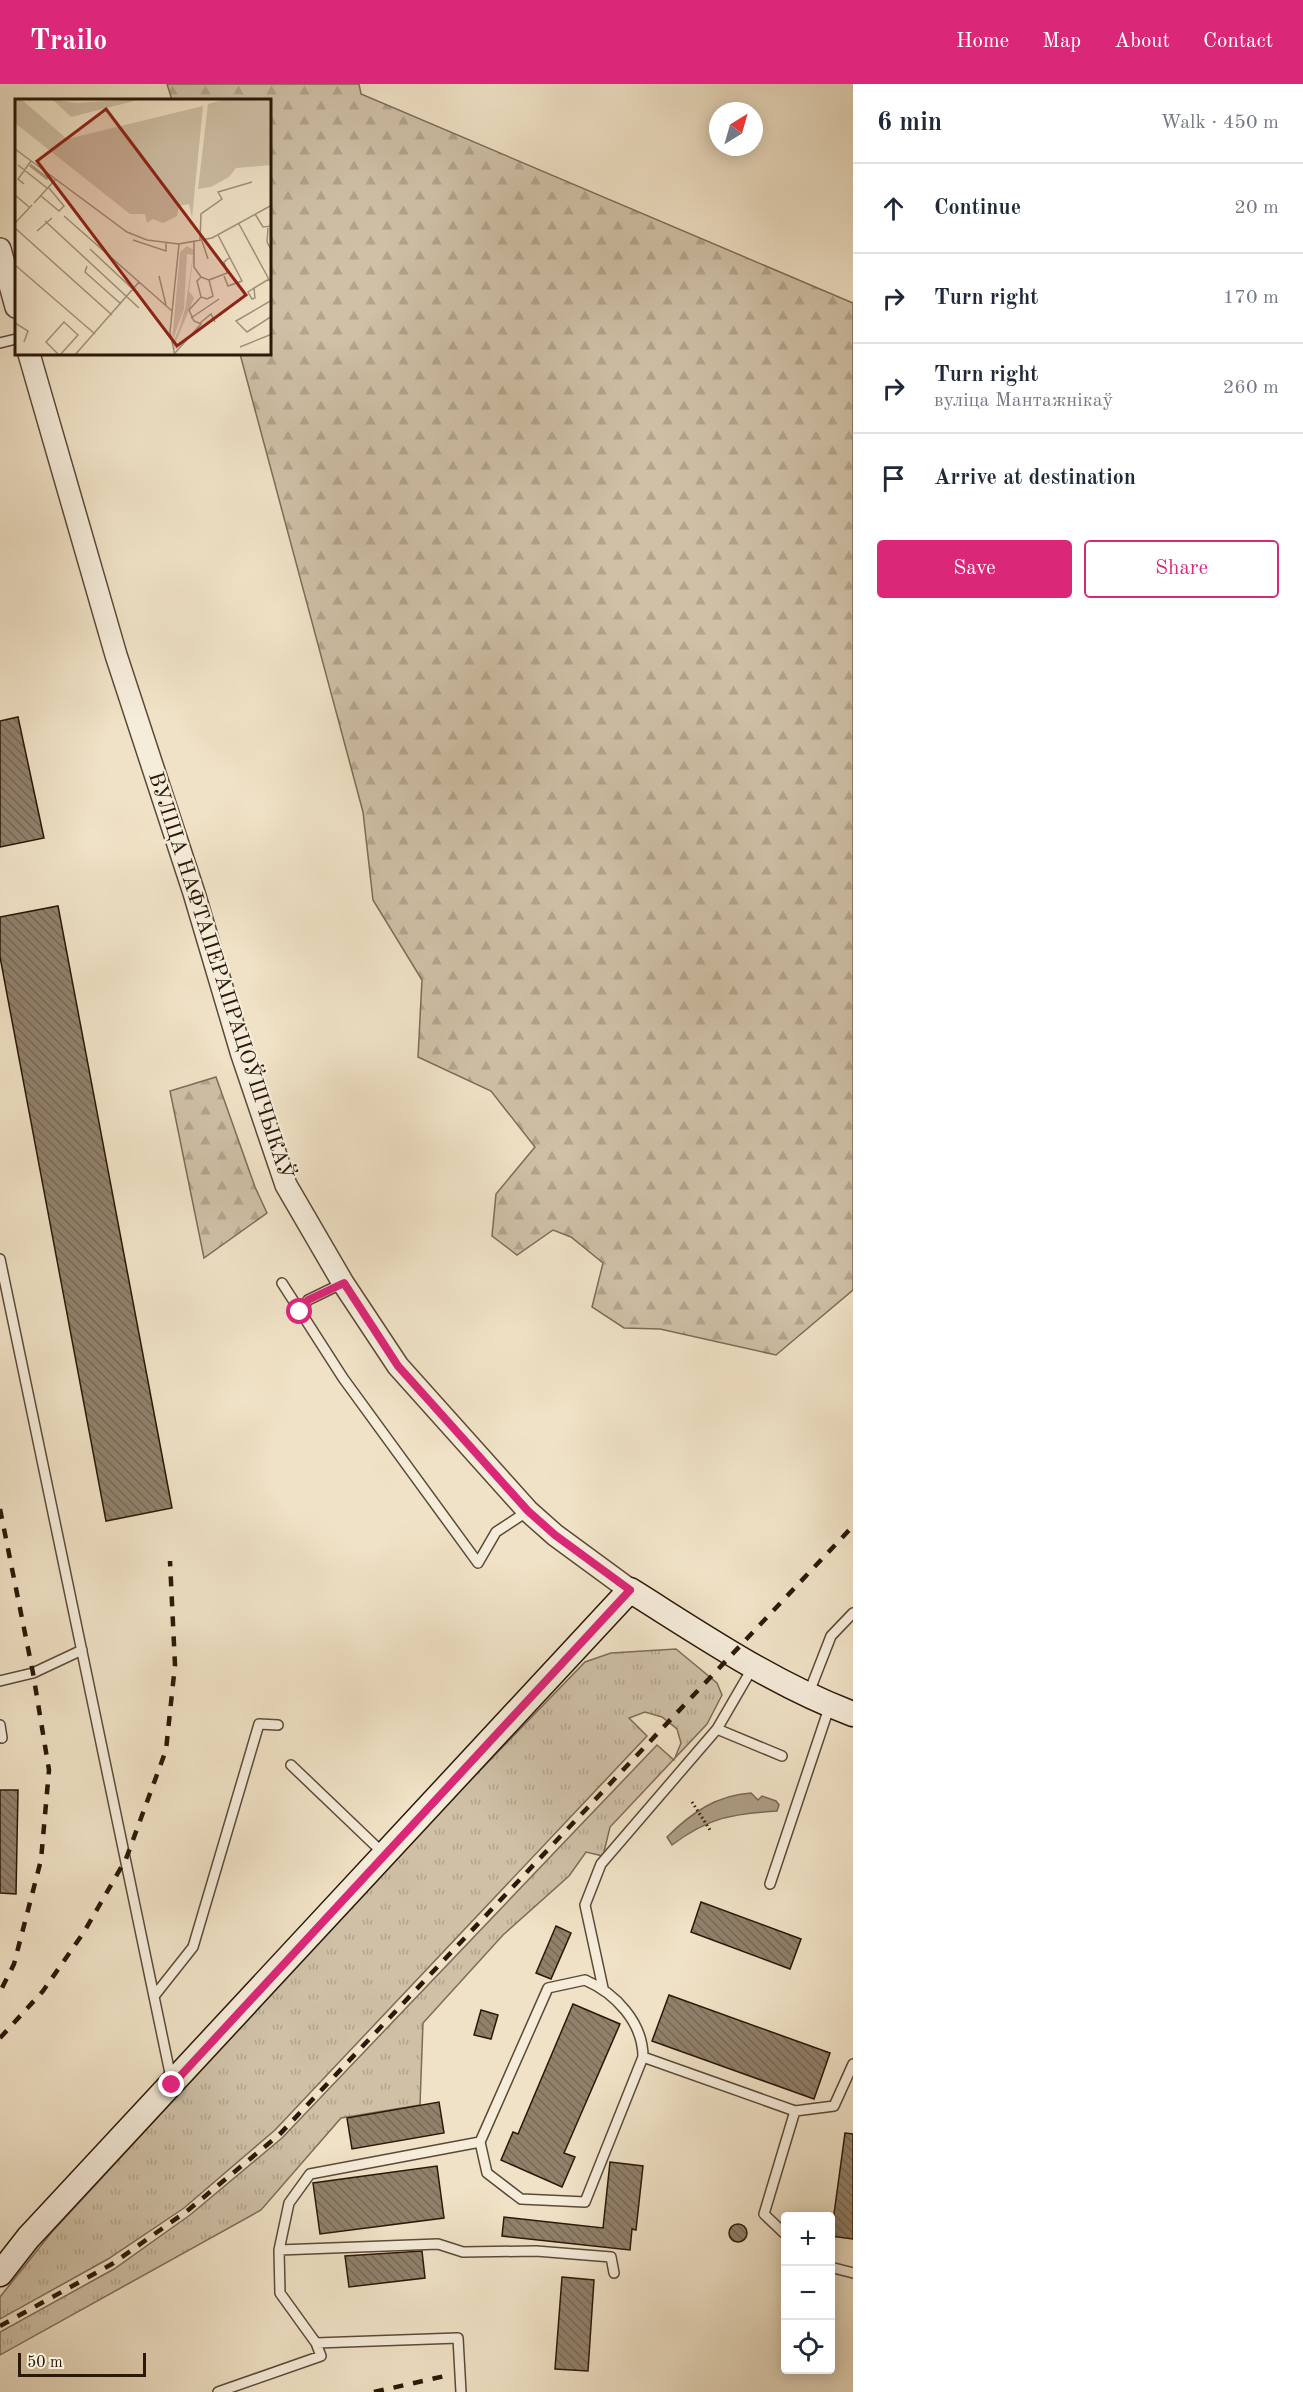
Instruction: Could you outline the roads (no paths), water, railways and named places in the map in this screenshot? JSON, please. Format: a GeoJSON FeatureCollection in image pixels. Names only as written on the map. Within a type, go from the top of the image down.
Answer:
{"type":"FeatureCollection","features":[{"type":"Feature","properties":{"kind":"main road","name":"ВУЛІЦА НАФТАПЕРАПРАЦОЎШЧЫКАЎ"},"geometry":{"type":"LineString","coordinates":[[630,1590],[753,1666],[819,1700],[853,1714]]}},
{"type":"Feature","properties":{"kind":"main road"},"geometry":{"type":"LineString","coordinates":[[0,2274],[28,2238],[630,1590]]}},
{"type":"Feature","properties":{"kind":"street"},"geometry":{"type":"LineString","coordinates":[[0,249],[15,303]]}},
{"type":"Feature","properties":{"kind":"street","name":"ВУЛІЦА НАФТАПЕРАПРАЦОЎШЧЫКАЎ"},"geometry":{"type":"LineString","coordinates":[[30,356],[116,655],[191,882],[249,1077],[286,1185],[344,1283],[398,1366],[528,1511],[555,1535],[630,1590]]}},
{"type":"Feature","properties":{"kind":"lane"},"geometry":{"type":"LineString","coordinates":[[0,343],[15,339]]}},
{"type":"Feature","properties":{"kind":"lane"},"geometry":{"type":"LineString","coordinates":[[0,1258],[172,2085]]}},
{"type":"Feature","properties":{"kind":"lane"},"geometry":{"type":"LineString","coordinates":[[282,1283],[356,1396],[478,1563],[496,1532],[528,1511]]}},
{"type":"Feature","properties":{"kind":"lane"},"geometry":{"type":"LineString","coordinates":[[300,1312],[308,1300],[344,1283]]}},
{"type":"Feature","properties":{"kind":"lane"},"geometry":{"type":"LineString","coordinates":[[770,1884],[819,1700],[831,1636],[853,1613]]}},
{"type":"Feature","properties":{"kind":"lane"},"geometry":{"type":"LineString","coordinates":[[0,1681],[33,1673],[82,1650]]}},
{"type":"Feature","properties":{"kind":"lane"},"geometry":{"type":"LineString","coordinates":[[603,1988],[585,1905],[601,1864],[717,1729],[753,1666]]}},
{"type":"Feature","properties":{"kind":"lane"},"geometry":{"type":"LineString","coordinates":[[155,1995],[193,1947],[259,1724],[278,1725]]}},
{"type":"Feature","properties":{"kind":"lane"},"geometry":{"type":"LineString","coordinates":[[0,1725],[2,1738]]}},
{"type":"Feature","properties":{"kind":"lane"},"geometry":{"type":"LineString","coordinates":[[717,1729],[782,1756]]}},
{"type":"Feature","properties":{"kind":"lane"},"geometry":{"type":"LineString","coordinates":[[291,1766],[384,1855]]}},
{"type":"Feature","properties":{"kind":"lane"},"geometry":{"type":"LineString","coordinates":[[585,1980],[603,1988],[629,2014],[643,2040],[643,2057],[585,2202],[521,2199],[487,2173],[480,2142],[548,1988],[585,1980]]}},
{"type":"Feature","properties":{"kind":"lane"},"geometry":{"type":"LineString","coordinates":[[643,2057],[795,2111],[834,2106],[853,2064]]}},
{"type":"Feature","properties":{"kind":"lane"},"geometry":{"type":"LineString","coordinates":[[781,2230],[764,2214],[795,2111]]}},
{"type":"Feature","properties":{"kind":"lane"},"geometry":{"type":"LineString","coordinates":[[218,2392],[321,2356],[316,2343],[280,2294],[279,2250],[289,2203],[310,2174],[480,2142]]}},
{"type":"Feature","properties":{"kind":"lane"},"geometry":{"type":"LineString","coordinates":[[279,2250],[438,2244],[463,2252],[536,2251],[611,2257],[614,2273]]}},
{"type":"Feature","properties":{"kind":"lane"},"geometry":{"type":"LineString","coordinates":[[835,2268],[853,2273]]}},
{"type":"Feature","properties":{"kind":"lane"},"geometry":{"type":"LineString","coordinates":[[316,2343],[458,2338],[461,2392]]}},
{"type":"Feature","properties":{"kind":"railway"},"geometry":{"type":"LineString","coordinates":[[0,1509],[33,1673],[49,1770],[41,1860],[14,1964],[0,1992]]}},
{"type":"Feature","properties":{"kind":"railway"},"geometry":{"type":"LineString","coordinates":[[0,2326],[112,2264],[187,2211],[279,2135],[853,1526]]}},
{"type":"Feature","properties":{"kind":"railway"},"geometry":{"type":"LineString","coordinates":[[0,2038],[43,1991],[84,1932],[126,1859],[166,1750],[175,1665],[170,1561]]}},
{"type":"Feature","properties":{"kind":"railway"},"geometry":{"type":"LineString","coordinates":[[374,2392],[445,2376]]}}]}
